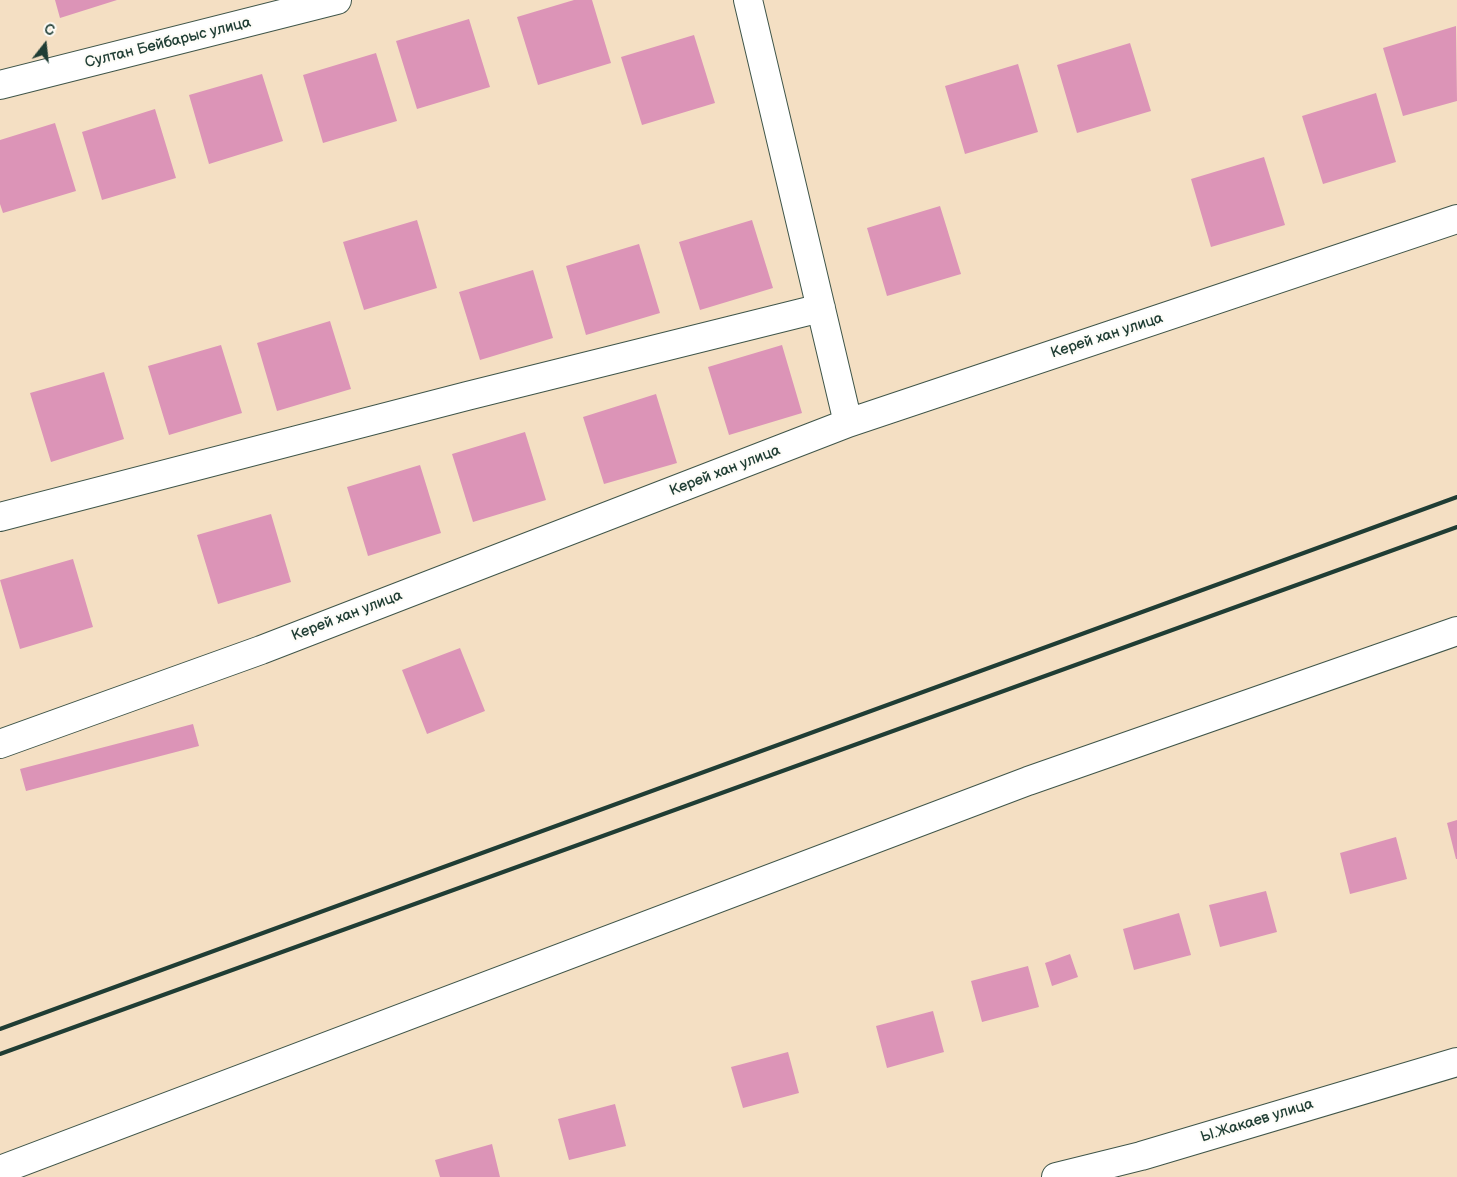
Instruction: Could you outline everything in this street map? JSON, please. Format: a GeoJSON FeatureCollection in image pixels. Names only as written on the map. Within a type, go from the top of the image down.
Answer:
{"type":"FeatureCollection","features":[{"type":"Feature","properties":{"kind":"street","name":"Султан Бейбарыс улица"},"geometry":{"type":"LineString","coordinates":[[0,85],[337,0]]}},
{"type":"Feature","properties":{"kind":"street"},"geometry":{"type":"LineString","coordinates":[[748,0],[848,423]]}},
{"type":"Feature","properties":{"kind":"street","name":"Керей хан улица"},"geometry":{"type":"LineString","coordinates":[[0,744],[261,650],[848,423],[1457,219]]}},
{"type":"Feature","properties":{"kind":"street"},"geometry":{"type":"LineString","coordinates":[[0,517],[467,396],[821,308]]}},
{"type":"Feature","properties":{"kind":"street"},"geometry":{"type":"LineString","coordinates":[[0,1170],[1028,781],[1457,631]]}},
{"type":"Feature","properties":{"kind":"street","name":"Ы.Жакаев улица"},"geometry":{"type":"LineString","coordinates":[[1056,1177],[1141,1156],[1456,1068]]}},
{"type":"Feature","properties":{"kind":"building"},"geometry":{"type":"Polygon","coordinates":[[[55,0],[117,0],[60,18],[55,0]]]}},
{"type":"Feature","properties":{"kind":"building"},"geometry":{"type":"Polygon","coordinates":[[[574,0],[592,0],[611,63],[538,85],[517,17],[574,0]]]}},
{"type":"Feature","properties":{"kind":"building"},"geometry":{"type":"Polygon","coordinates":[[[469,19],[490,87],[417,109],[396,41],[469,19]]]}},
{"type":"Feature","properties":{"kind":"building"},"geometry":{"type":"Polygon","coordinates":[[[1456,26],[1457,101],[1403,116],[1383,48],[1456,26]]]}},
{"type":"Feature","properties":{"kind":"building"},"geometry":{"type":"Polygon","coordinates":[[[694,35],[715,103],[642,125],[621,57],[694,35]]]}},
{"type":"Feature","properties":{"kind":"building"},"geometry":{"type":"Polygon","coordinates":[[[1130,43],[1151,111],[1077,133],[1057,65],[1130,43]]]}},
{"type":"Feature","properties":{"kind":"building"},"geometry":{"type":"Polygon","coordinates":[[[376,53],[397,121],[323,143],[303,75],[376,53]]]}},
{"type":"Feature","properties":{"kind":"building"},"geometry":{"type":"Polygon","coordinates":[[[1018,64],[1038,132],[965,154],[945,86],[1018,64]]]}},
{"type":"Feature","properties":{"kind":"building"},"geometry":{"type":"Polygon","coordinates":[[[262,74],[283,141],[209,164],[189,95],[262,74]]]}},
{"type":"Feature","properties":{"kind":"building"},"geometry":{"type":"Polygon","coordinates":[[[1376,93],[1396,162],[1323,184],[1302,116],[1376,93]]]}},
{"type":"Feature","properties":{"kind":"building"},"geometry":{"type":"Polygon","coordinates":[[[155,109],[176,178],[102,200],[82,132],[155,109]]]}},
{"type":"Feature","properties":{"kind":"building"},"geometry":{"type":"Polygon","coordinates":[[[55,123],[76,191],[3,213],[0,204],[0,140],[55,123]]]}},
{"type":"Feature","properties":{"kind":"building"},"geometry":{"type":"Polygon","coordinates":[[[1264,157],[1285,225],[1211,247],[1191,179],[1264,157]]]}},
{"type":"Feature","properties":{"kind":"building"},"geometry":{"type":"Polygon","coordinates":[[[940,206],[961,274],[887,296],[867,228],[940,206]]]}},
{"type":"Feature","properties":{"kind":"building"},"geometry":{"type":"Polygon","coordinates":[[[417,220],[437,288],[364,310],[343,242],[417,220]]]}},
{"type":"Feature","properties":{"kind":"building"},"geometry":{"type":"Polygon","coordinates":[[[752,220],[773,288],[700,310],[679,242],[752,220]]]}},
{"type":"Feature","properties":{"kind":"building"},"geometry":{"type":"Polygon","coordinates":[[[639,244],[660,313],[586,335],[566,266],[639,244]]]}},
{"type":"Feature","properties":{"kind":"building"},"geometry":{"type":"Polygon","coordinates":[[[533,270],[553,338],[480,360],[459,292],[533,270]]]}},
{"type":"Feature","properties":{"kind":"building"},"geometry":{"type":"Polygon","coordinates":[[[330,321],[351,389],[277,411],[257,343],[330,321]]]}},
{"type":"Feature","properties":{"kind":"building"},"geometry":{"type":"Polygon","coordinates":[[[221,345],[242,413],[169,435],[148,366],[221,345]]]}},
{"type":"Feature","properties":{"kind":"building"},"geometry":{"type":"Polygon","coordinates":[[[782,345],[802,413],[729,435],[708,367],[782,345]]]}},
{"type":"Feature","properties":{"kind":"building"},"geometry":{"type":"Polygon","coordinates":[[[104,372],[124,439],[51,462],[30,393],[104,372]]]}},
{"type":"Feature","properties":{"kind":"building"},"geometry":{"type":"Polygon","coordinates":[[[656,394],[677,463],[604,484],[583,417],[656,394]]]}},
{"type":"Feature","properties":{"kind":"building"},"geometry":{"type":"Polygon","coordinates":[[[525,432],[546,500],[473,522],[452,454],[525,432]]]}},
{"type":"Feature","properties":{"kind":"building"},"geometry":{"type":"Polygon","coordinates":[[[420,465],[441,533],[368,556],[347,487],[420,465]]]}},
{"type":"Feature","properties":{"kind":"building"},"geometry":{"type":"Polygon","coordinates":[[[271,514],[291,582],[218,604],[197,535],[271,514]]]}},
{"type":"Feature","properties":{"kind":"building"},"geometry":{"type":"Polygon","coordinates":[[[73,559],[93,627],[20,649],[0,580],[73,559]]]}},
{"type":"Feature","properties":{"kind":"building"},"geometry":{"type":"Polygon","coordinates":[[[460,648],[485,711],[427,734],[402,670],[460,648]]]}},
{"type":"Feature","properties":{"kind":"building"},"geometry":{"type":"Polygon","coordinates":[[[193,724],[199,746],[26,791],[20,769],[193,724]]]}},
{"type":"Feature","properties":{"kind":"building"},"geometry":{"type":"Polygon","coordinates":[[[1457,820],[1457,859],[1456,859],[1447,823],[1457,820]]]}},
{"type":"Feature","properties":{"kind":"building"},"geometry":{"type":"Polygon","coordinates":[[[1396,837],[1407,879],[1350,894],[1340,853],[1396,837]]]}},
{"type":"Feature","properties":{"kind":"building"},"geometry":{"type":"Polygon","coordinates":[[[1266,891],[1277,932],[1220,947],[1209,905],[1266,891]]]}},
{"type":"Feature","properties":{"kind":"building"},"geometry":{"type":"Polygon","coordinates":[[[1179,913],[1191,955],[1134,970],[1123,929],[1179,913]]]}},
{"type":"Feature","properties":{"kind":"building"},"geometry":{"type":"Polygon","coordinates":[[[1070,954],[1078,977],[1052,986],[1045,963],[1070,954]]]}},
{"type":"Feature","properties":{"kind":"building"},"geometry":{"type":"Polygon","coordinates":[[[1028,966],[1039,1007],[982,1022],[971,981],[1028,966]]]}},
{"type":"Feature","properties":{"kind":"building"},"geometry":{"type":"Polygon","coordinates":[[[933,1011],[944,1052],[887,1068],[876,1026],[933,1011]]]}},
{"type":"Feature","properties":{"kind":"building"},"geometry":{"type":"Polygon","coordinates":[[[788,1052],[799,1093],[743,1108],[731,1067],[788,1052]]]}},
{"type":"Feature","properties":{"kind":"building"},"geometry":{"type":"Polygon","coordinates":[[[615,1104],[626,1146],[569,1160],[558,1119],[615,1104]]]}},
{"type":"Feature","properties":{"kind":"building"},"geometry":{"type":"Polygon","coordinates":[[[492,1144],[500,1177],[440,1177],[435,1160],[492,1144]]]}},
{"type":"Feature","properties":{"kind":"railway"},"geometry":{"type":"LineString","coordinates":[[0,1029],[1457,497]]}},
{"type":"Feature","properties":{"kind":"railway"},"geometry":{"type":"LineString","coordinates":[[0,1054],[1457,527]]}}]}
